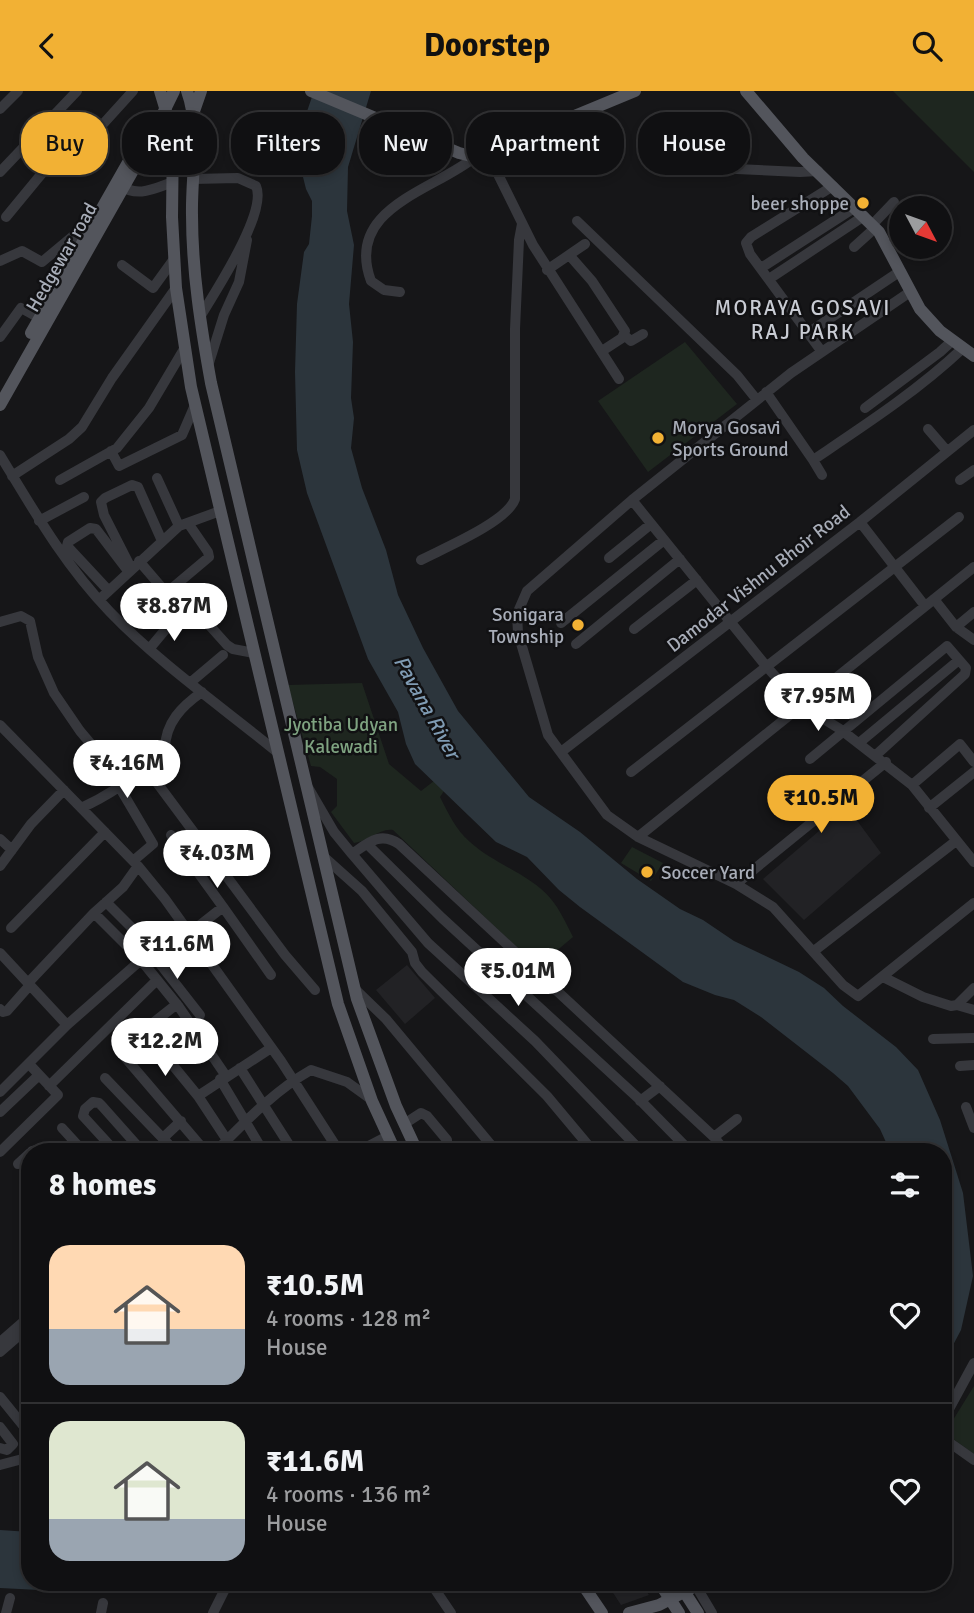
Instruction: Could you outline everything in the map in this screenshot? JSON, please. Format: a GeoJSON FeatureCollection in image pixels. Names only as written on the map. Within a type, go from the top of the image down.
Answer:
{"type":"FeatureCollection","features":[{"type":"Feature","properties":{"kind":"main road"},"geometry":{"type":"LineString","coordinates":[[187,91],[191,112]]}},
{"type":"Feature","properties":{"kind":"main road"},"geometry":{"type":"LineString","coordinates":[[193,112],[201,91]]}},
{"type":"Feature","properties":{"kind":"main road"},"geometry":{"type":"LineString","coordinates":[[311,91],[459,153],[466,153]]}},
{"type":"Feature","properties":{"kind":"main road"},"geometry":{"type":"LineString","coordinates":[[584,112],[635,91]]}},
{"type":"Feature","properties":{"kind":"main road"},"geometry":{"type":"LineString","coordinates":[[746,91],[803,158],[866,219],[889,249],[919,309],[957,345],[974,356]]}},
{"type":"Feature","properties":{"kind":"main road"},"geometry":{"type":"LineString","coordinates":[[165,95],[173,134],[176,288],[195,405],[335,992],[351,1045],[391,1143]]}},
{"type":"Feature","properties":{"kind":"main road","name":"Hedgewar road"},"geometry":{"type":"LineString","coordinates":[[0,388],[119,185],[165,95]]}},
{"type":"Feature","properties":{"kind":"main road"},"geometry":{"type":"LineString","coordinates":[[193,175],[192,217],[200,317],[208,368],[355,989],[370,1038],[414,1143]]}},
{"type":"Feature","properties":{"kind":"main road","name":"Hedgewar road"},"geometry":{"type":"LineString","coordinates":[[0,405],[86,242]]}},
{"type":"Feature","properties":{"kind":"main road"},"geometry":{"type":"LineString","coordinates":[[281,768],[302,765]]}},
{"type":"Feature","properties":{"kind":"main road"},"geometry":{"type":"LineString","coordinates":[[351,1045],[370,1038]]}},
{"type":"Feature","properties":{"kind":"main road"},"geometry":{"type":"LineString","coordinates":[[587,1591],[601,1613]]}},
{"type":"Feature","properties":{"kind":"main road"},"geometry":{"type":"LineString","coordinates":[[665,1591],[679,1613]]}},
{"type":"Feature","properties":{"kind":"main road"},"geometry":{"type":"LineString","coordinates":[[684,1591],[698,1613]]}},
{"type":"Feature","properties":{"kind":"main road"},"geometry":{"type":"LineString","coordinates":[[629,1613],[662,1609],[689,1591]]}},
{"type":"Feature","properties":{"kind":"street"},"geometry":{"type":"LineString","coordinates":[[0,109],[18,91]]}},
{"type":"Feature","properties":{"kind":"street"},"geometry":{"type":"LineString","coordinates":[[0,172],[77,91]]}},
{"type":"Feature","properties":{"kind":"street"},"geometry":{"type":"LineString","coordinates":[[6,216],[67,143],[73,139],[87,139],[94,134],[134,91]]}},
{"type":"Feature","properties":{"kind":"street"},"geometry":{"type":"LineString","coordinates":[[400,292],[384,290],[370,281],[365,254],[372,231],[393,207],[466,164]]}},
{"type":"Feature","properties":{"kind":"street"},"geometry":{"type":"LineString","coordinates":[[750,170],[818,170]]}},
{"type":"Feature","properties":{"kind":"street"},"geometry":{"type":"LineString","coordinates":[[494,175],[547,270],[620,379]]}},
{"type":"Feature","properties":{"kind":"street"},"geometry":{"type":"LineString","coordinates":[[193,179],[238,178],[257,186],[259,194],[257,210],[249,230],[200,317]]}},
{"type":"Feature","properties":{"kind":"street"},"geometry":{"type":"LineString","coordinates":[[119,185],[129,192],[142,193],[173,182]]}},
{"type":"Feature","properties":{"kind":"street"},"geometry":{"type":"LineString","coordinates":[[822,352],[747,249],[747,241],[833,186]]}},
{"type":"Feature","properties":{"kind":"street"},"geometry":{"type":"LineString","coordinates":[[769,279],[889,205]]}},
{"type":"Feature","properties":{"kind":"street"},"geometry":{"type":"LineString","coordinates":[[761,268],[866,219]]}},
{"type":"Feature","properties":{"kind":"street"},"geometry":{"type":"LineString","coordinates":[[854,247],[866,219]]}},
{"type":"Feature","properties":{"kind":"street"},"geometry":{"type":"LineString","coordinates":[[577,221],[737,375],[757,400]]}},
{"type":"Feature","properties":{"kind":"street"},"geometry":{"type":"LineString","coordinates":[[421,560],[501,518],[513,506],[515,329],[519,240],[523,224]]}},
{"type":"Feature","properties":{"kind":"street"},"geometry":{"type":"LineString","coordinates":[[208,368],[224,315],[239,282],[249,230]]}},
{"type":"Feature","properties":{"kind":"street"},"geometry":{"type":"LineString","coordinates":[[0,261],[22,251],[42,262],[73,236],[86,242]]}},
{"type":"Feature","properties":{"kind":"street"},"geometry":{"type":"LineString","coordinates":[[547,270],[585,244]]}},
{"type":"Feature","properties":{"kind":"street"},"geometry":{"type":"LineString","coordinates":[[570,256],[595,285],[625,331],[624,335],[631,341],[643,334]]}},
{"type":"Feature","properties":{"kind":"street"},"geometry":{"type":"LineString","coordinates":[[122,265],[153,288],[174,259]]}},
{"type":"Feature","properties":{"kind":"street"},"geometry":{"type":"LineString","coordinates":[[808,333],[899,272]]}},
{"type":"Feature","properties":{"kind":"street"},"geometry":{"type":"LineString","coordinates":[[12,476],[69,439],[82,427],[112,378],[176,288]]}},
{"type":"Feature","properties":{"kind":"street"},"geometry":{"type":"LineString","coordinates":[[910,292],[766,393],[632,500],[527,591],[516,614],[518,633],[548,735],[607,815],[638,837],[736,884],[773,907],[843,985],[858,996],[974,903]]}},
{"type":"Feature","properties":{"kind":"street"},"geometry":{"type":"LineString","coordinates":[[2,330],[21,308],[39,318]]}},
{"type":"Feature","properties":{"kind":"street"},"geometry":{"type":"LineString","coordinates":[[602,351],[624,335]]}},
{"type":"Feature","properties":{"kind":"street"},"geometry":{"type":"LineString","coordinates":[[865,408],[940,352],[957,345]]}},
{"type":"Feature","properties":{"kind":"street"},"geometry":{"type":"LineString","coordinates":[[813,460],[923,384],[957,345]]}},
{"type":"Feature","properties":{"kind":"street"},"geometry":{"type":"LineString","coordinates":[[60,480],[111,451],[132,432],[184,349]]}},
{"type":"Feature","properties":{"kind":"street"},"geometry":{"type":"LineString","coordinates":[[766,393],[822,475]]}},
{"type":"Feature","properties":{"kind":"street"},"geometry":{"type":"LineString","coordinates":[[111,451],[119,466],[182,435],[195,405]]}},
{"type":"Feature","properties":{"kind":"street"},"geometry":{"type":"LineString","coordinates":[[928,429],[947,451]]}},
{"type":"Feature","properties":{"kind":"street","name":"Damodar Vishnu Bhoir Road"},"geometry":{"type":"LineString","coordinates":[[561,752],[860,521],[974,429]]}},
{"type":"Feature","properties":{"kind":"street"},"geometry":{"type":"LineString","coordinates":[[0,456],[51,540],[100,599],[149,648],[277,752]]}},
{"type":"Feature","properties":{"kind":"street"},"geometry":{"type":"LineString","coordinates":[[960,480],[974,470]]}},
{"type":"Feature","properties":{"kind":"street"},"geometry":{"type":"LineString","coordinates":[[108,590],[67,546],[68,542],[90,528],[96,529],[133,567],[163,589],[171,589],[209,557],[208,552],[183,524],[158,478]]}},
{"type":"Feature","properties":{"kind":"street"},"geometry":{"type":"LineString","coordinates":[[133,567],[104,515],[101,502],[105,498],[132,485],[138,487],[162,541]]}},
{"type":"Feature","properties":{"kind":"street"},"geometry":{"type":"LineString","coordinates":[[39,521],[84,497]]}},
{"type":"Feature","properties":{"kind":"street"},"geometry":{"type":"LineString","coordinates":[[632,500],[766,666],[801,705],[845,732],[912,785],[974,862]]}},
{"type":"Feature","properties":{"kind":"street"},"geometry":{"type":"LineString","coordinates":[[100,599],[183,524],[220,511]]}},
{"type":"Feature","properties":{"kind":"street"},"geometry":{"type":"LineString","coordinates":[[631,772],[959,517]]}},
{"type":"Feature","properties":{"kind":"street"},"geometry":{"type":"LineString","coordinates":[[860,521],[925,606]]}},
{"type":"Feature","properties":{"kind":"street"},"geometry":{"type":"LineString","coordinates":[[609,558],[651,524]]}},
{"type":"Feature","properties":{"kind":"street"},"geometry":{"type":"LineString","coordinates":[[561,623],[664,540]]}},
{"type":"Feature","properties":{"kind":"street"},"geometry":{"type":"LineString","coordinates":[[576,644],[680,559]]}},
{"type":"Feature","properties":{"kind":"street"},"geometry":{"type":"LineString","coordinates":[[638,837],[974,567]]}},
{"type":"Feature","properties":{"kind":"street"},"geometry":{"type":"LineString","coordinates":[[634,629],[697,580]]}},
{"type":"Feature","properties":{"kind":"street"},"geometry":{"type":"LineString","coordinates":[[934,599],[956,627],[974,640]]}},
{"type":"Feature","properties":{"kind":"street"},"geometry":{"type":"LineString","coordinates":[[192,606],[227,645],[233,649],[254,653]]}},
{"type":"Feature","properties":{"kind":"street"},"geometry":{"type":"LineString","coordinates":[[956,627],[974,612]]}},
{"type":"Feature","properties":{"kind":"street"},"geometry":{"type":"LineString","coordinates":[[0,622],[21,616],[30,621],[38,657],[54,693],[101,756],[153,844],[136,864],[123,887],[94,913],[29,984],[10,1009],[1,1011]]}},
{"type":"Feature","properties":{"kind":"street"},"geometry":{"type":"LineString","coordinates":[[149,648],[175,618]]}},
{"type":"Feature","properties":{"kind":"street"},"geometry":{"type":"LineString","coordinates":[[810,759],[945,647],[948,648],[967,669],[965,674],[876,755]]}},
{"type":"Feature","properties":{"kind":"street"},"geometry":{"type":"LineString","coordinates":[[191,682],[223,655]]}},
{"type":"Feature","properties":{"kind":"street"},"geometry":{"type":"LineString","coordinates":[[859,743],[959,660]]}},
{"type":"Feature","properties":{"kind":"street"},"geometry":{"type":"LineString","coordinates":[[81,808],[99,800],[146,768],[164,749],[165,734],[175,717],[202,692]]}},
{"type":"Feature","properties":{"kind":"street"},"geometry":{"type":"LineString","coordinates":[[0,725],[136,864],[190,933],[334,1143]]}},
{"type":"Feature","properties":{"kind":"street"},"geometry":{"type":"LineString","coordinates":[[912,785],[960,744],[974,762]]}},
{"type":"Feature","properties":{"kind":"street"},"geometry":{"type":"LineString","coordinates":[[736,884],[886,762]]}},
{"type":"Feature","properties":{"kind":"street"},"geometry":{"type":"LineString","coordinates":[[146,768],[285,955],[315,990]]}},
{"type":"Feature","properties":{"kind":"street"},"geometry":{"type":"LineString","coordinates":[[929,808],[973,774]]}},
{"type":"Feature","properties":{"kind":"street"},"geometry":{"type":"LineString","coordinates":[[306,785],[334,832],[428,943],[535,1041],[633,1143]]}},
{"type":"Feature","properties":{"kind":"street"},"geometry":{"type":"LineString","coordinates":[[0,866],[31,824],[64,790]]}},
{"type":"Feature","properties":{"kind":"street"},"geometry":{"type":"LineString","coordinates":[[11,928],[105,832]]}},
{"type":"Feature","properties":{"kind":"street"},"geometry":{"type":"LineString","coordinates":[[171,835],[271,975]]}},
{"type":"Feature","properties":{"kind":"street"},"geometry":{"type":"LineString","coordinates":[[352,854],[381,837],[392,839],[399,844],[719,1143]]}},
{"type":"Feature","properties":{"kind":"street"},"geometry":{"type":"LineString","coordinates":[[0,839],[12,850]]}},
{"type":"Feature","properties":{"kind":"street"},"geometry":{"type":"LineString","coordinates":[[814,951],[956,841]]}},
{"type":"Feature","properties":{"kind":"street"},"geometry":{"type":"LineString","coordinates":[[367,844],[682,1143]]}},
{"type":"Feature","properties":{"kind":"street"},"geometry":{"type":"LineString","coordinates":[[324,857],[362,891],[412,952],[415,963],[422,972],[547,1096],[586,1143]]}},
{"type":"Feature","properties":{"kind":"street"},"geometry":{"type":"LineString","coordinates":[[106,902],[132,928],[200,1016]]}},
{"type":"Feature","properties":{"kind":"street"},"geometry":{"type":"LineString","coordinates":[[190,933],[223,907]]}},
{"type":"Feature","properties":{"kind":"street"},"geometry":{"type":"LineString","coordinates":[[94,913],[141,960],[177,1004],[223,1078],[259,1143]]}},
{"type":"Feature","properties":{"kind":"street"},"geometry":{"type":"LineString","coordinates":[[0,953],[67,1025]]}},
{"type":"Feature","properties":{"kind":"street"},"geometry":{"type":"LineString","coordinates":[[0,1092],[67,1025],[141,960]]}},
{"type":"Feature","properties":{"kind":"street"},"geometry":{"type":"LineString","coordinates":[[883,977],[923,997],[974,1010]]}},
{"type":"Feature","properties":{"kind":"street"},"geometry":{"type":"LineString","coordinates":[[49,1086],[157,980]]}},
{"type":"Feature","properties":{"kind":"street"},"geometry":{"type":"LineString","coordinates":[[957,1005],[974,988]]}},
{"type":"Feature","properties":{"kind":"street"},"geometry":{"type":"LineString","coordinates":[[355,989],[393,1028],[489,1143]]}},
{"type":"Feature","properties":{"kind":"street"},"geometry":{"type":"LineString","coordinates":[[177,1004],[124,1050],[124,1058],[199,1143]]}},
{"type":"Feature","properties":{"kind":"street"},"geometry":{"type":"LineString","coordinates":[[144,1030],[198,1095],[219,1143]]}},
{"type":"Feature","properties":{"kind":"street"},"geometry":{"type":"LineString","coordinates":[[933,1039],[974,1038]]}},
{"type":"Feature","properties":{"kind":"street"},"geometry":{"type":"LineString","coordinates":[[198,1095],[271,1048]]}},
{"type":"Feature","properties":{"kind":"street"},"geometry":{"type":"LineString","coordinates":[[0,1152],[58,1095],[29,1064]]}},
{"type":"Feature","properties":{"kind":"street"},"geometry":{"type":"LineString","coordinates":[[960,1066],[974,1065]]}},
{"type":"Feature","properties":{"kind":"street"},"geometry":{"type":"LineString","coordinates":[[240,1068],[288,1143]]}},
{"type":"Feature","properties":{"kind":"street"},"geometry":{"type":"LineString","coordinates":[[226,1143],[263,1103],[311,1070],[347,1082],[372,1101]]}},
{"type":"Feature","properties":{"kind":"street"},"geometry":{"type":"LineString","coordinates":[[0,1112],[39,1075]]}},
{"type":"Feature","properties":{"kind":"street"},"geometry":{"type":"LineString","coordinates":[[105,1078],[168,1143]]}},
{"type":"Feature","properties":{"kind":"street"},"geometry":{"type":"LineString","coordinates":[[640,1101],[660,1086]]}},
{"type":"Feature","properties":{"kind":"street"},"geometry":{"type":"LineString","coordinates":[[108,1143],[83,1116],[85,1109],[93,1102],[99,1103],[135,1143]]}},
{"type":"Feature","properties":{"kind":"street"},"geometry":{"type":"LineString","coordinates":[[965,1107],[974,1128]]}},
{"type":"Feature","properties":{"kind":"street"},"geometry":{"type":"LineString","coordinates":[[404,1124],[421,1113],[427,1115],[447,1143]]}},
{"type":"Feature","properties":{"kind":"street"},"geometry":{"type":"LineString","coordinates":[[714,1137],[737,1119]]}},
{"type":"Feature","properties":{"kind":"street"},"geometry":{"type":"LineString","coordinates":[[163,1137],[181,1121]]}},
{"type":"Feature","properties":{"kind":"street"},"geometry":{"type":"LineString","coordinates":[[62,1128],[76,1143]]}},
{"type":"Feature","properties":{"kind":"street"},"geometry":{"type":"LineString","coordinates":[[374,1143],[388,1136]]}},
{"type":"Feature","properties":{"kind":"street"},"geometry":{"type":"LineString","coordinates":[[18,1164],[21,1161]]}},
{"type":"Feature","properties":{"kind":"street"},"geometry":{"type":"LineString","coordinates":[[0,1342],[21,1324]]}},
{"type":"Feature","properties":{"kind":"street"},"geometry":{"type":"LineString","coordinates":[[0,1352],[21,1334]]}},
{"type":"Feature","properties":{"kind":"street"},"geometry":{"type":"LineString","coordinates":[[952,1403],[974,1363]]}},
{"type":"Feature","properties":{"kind":"street"},"geometry":{"type":"LineString","coordinates":[[0,1397],[21,1423]]}},
{"type":"Feature","properties":{"kind":"street"},"geometry":{"type":"LineString","coordinates":[[0,1427],[13,1445],[8,1450],[0,1448]]}},
{"type":"Feature","properties":{"kind":"street"},"geometry":{"type":"LineString","coordinates":[[952,1444],[974,1460]]}},
{"type":"Feature","properties":{"kind":"street"},"geometry":{"type":"LineString","coordinates":[[0,1465],[21,1459]]}},
{"type":"Feature","properties":{"kind":"street"},"geometry":{"type":"LineString","coordinates":[[214,1613],[225,1591]]}},
{"type":"Feature","properties":{"kind":"street"},"geometry":{"type":"LineString","coordinates":[[436,1591],[451,1613]]}},
{"type":"Feature","properties":{"kind":"street"},"geometry":{"type":"LineString","coordinates":[[702,1591],[712,1613]]}},
{"type":"Feature","properties":{"kind":"street"},"geometry":{"type":"LineString","coordinates":[[6,1613],[10,1598]]}},
{"type":"Feature","properties":{"kind":"shaded area"},"geometry":{"type":"Polygon","coordinates":[[[847,807],[881,853],[804,920],[763,879],[847,807]]]}},
{"type":"Feature","properties":{"kind":"shaded area"},"geometry":{"type":"Polygon","coordinates":[[[407,965],[435,998],[405,1024],[376,990],[407,965]]]}},
{"type":"Feature","properties":{"kind":"shaded area"},"geometry":{"type":"Polygon","coordinates":[[[612,1591],[646,1591],[649,1595],[621,1605],[612,1591]]]}},
{"type":"Feature","properties":{"kind":"green space"},"geometry":{"type":"Polygon","coordinates":[[[893,91],[974,91],[974,172],[893,91]]]}},
{"type":"Feature","properties":{"kind":"green space","name":"Morya Gosavi Sports Ground"},"geometry":{"type":"Polygon","coordinates":[[[685,342],[737,404],[648,472],[598,401],[685,342]]]}},
{"type":"Feature","properties":{"kind":"green space","name":"Jyotiba Udyan Kalewadi"},"geometry":{"type":"Polygon","coordinates":[[[362,683],[389,764],[421,791],[434,781],[444,791],[440,797],[465,837],[490,857],[533,883],[551,899],[573,937],[548,958],[542,953],[532,962],[393,830],[383,831],[354,843],[331,812],[337,806],[337,779],[320,767],[311,766],[288,685],[362,683]]]}},
{"type":"Feature","properties":{"kind":"green space","name":"Soccer Yard"},"geometry":{"type":"Polygon","coordinates":[[[632,847],[663,863],[651,881],[621,863],[632,847]]]}},
{"type":"Feature","properties":{"kind":"green space"},"geometry":{"type":"Polygon","coordinates":[[[974,1386],[974,1454],[952,1438],[952,1422],[974,1386]]]}},
{"type":"Feature","properties":{"kind":"water","name":"Pavana River"},"geometry":{"type":"Polygon","coordinates":[[[314,91],[371,91],[365,112],[359,112],[359,131],[348,167],[347,211],[354,245],[349,304],[353,342],[351,398],[354,418],[351,448],[362,488],[386,550],[398,595],[423,648],[458,711],[529,797],[580,832],[637,879],[680,909],[824,988],[896,1047],[918,1070],[947,1143],[886,1143],[880,1129],[848,1086],[833,1073],[761,1017],[734,1000],[683,982],[580,907],[527,857],[496,842],[415,764],[406,744],[398,712],[368,659],[307,493],[297,450],[297,304],[312,216],[312,201],[302,175],[345,175],[345,112],[307,112],[314,91]]]}},
{"type":"Feature","properties":{"kind":"water"},"geometry":{"type":"Polygon","coordinates":[[[952,1158],[963,1193],[973,1276],[961,1330],[952,1347],[952,1158]]]}},
{"type":"Feature","properties":{"kind":"water"},"geometry":{"type":"Polygon","coordinates":[[[0,1530],[21,1531],[21,1589],[0,1588],[0,1530]]]}},
{"type":"Feature","properties":{"kind":"place","name":"beer shoppe"},"geometry":{"type":"Point","coordinates":[863,203]}},
{"type":"Feature","properties":{"kind":"place","name":"Morya Gosavi Sports Ground"},"geometry":{"type":"Point","coordinates":[658,438]}},
{"type":"Feature","properties":{"kind":"place","name":"Sonigara Township"},"geometry":{"type":"Point","coordinates":[578,625]}},
{"type":"Feature","properties":{"kind":"place","name":"Soccer Yard"},"geometry":{"type":"Point","coordinates":[647,872]}},
{"type":"Feature","properties":{"kind":"district","name":"MORAYA GOSAVI RAJ PARK"},"geometry":{"type":"Point","coordinates":[803,320]}}]}
